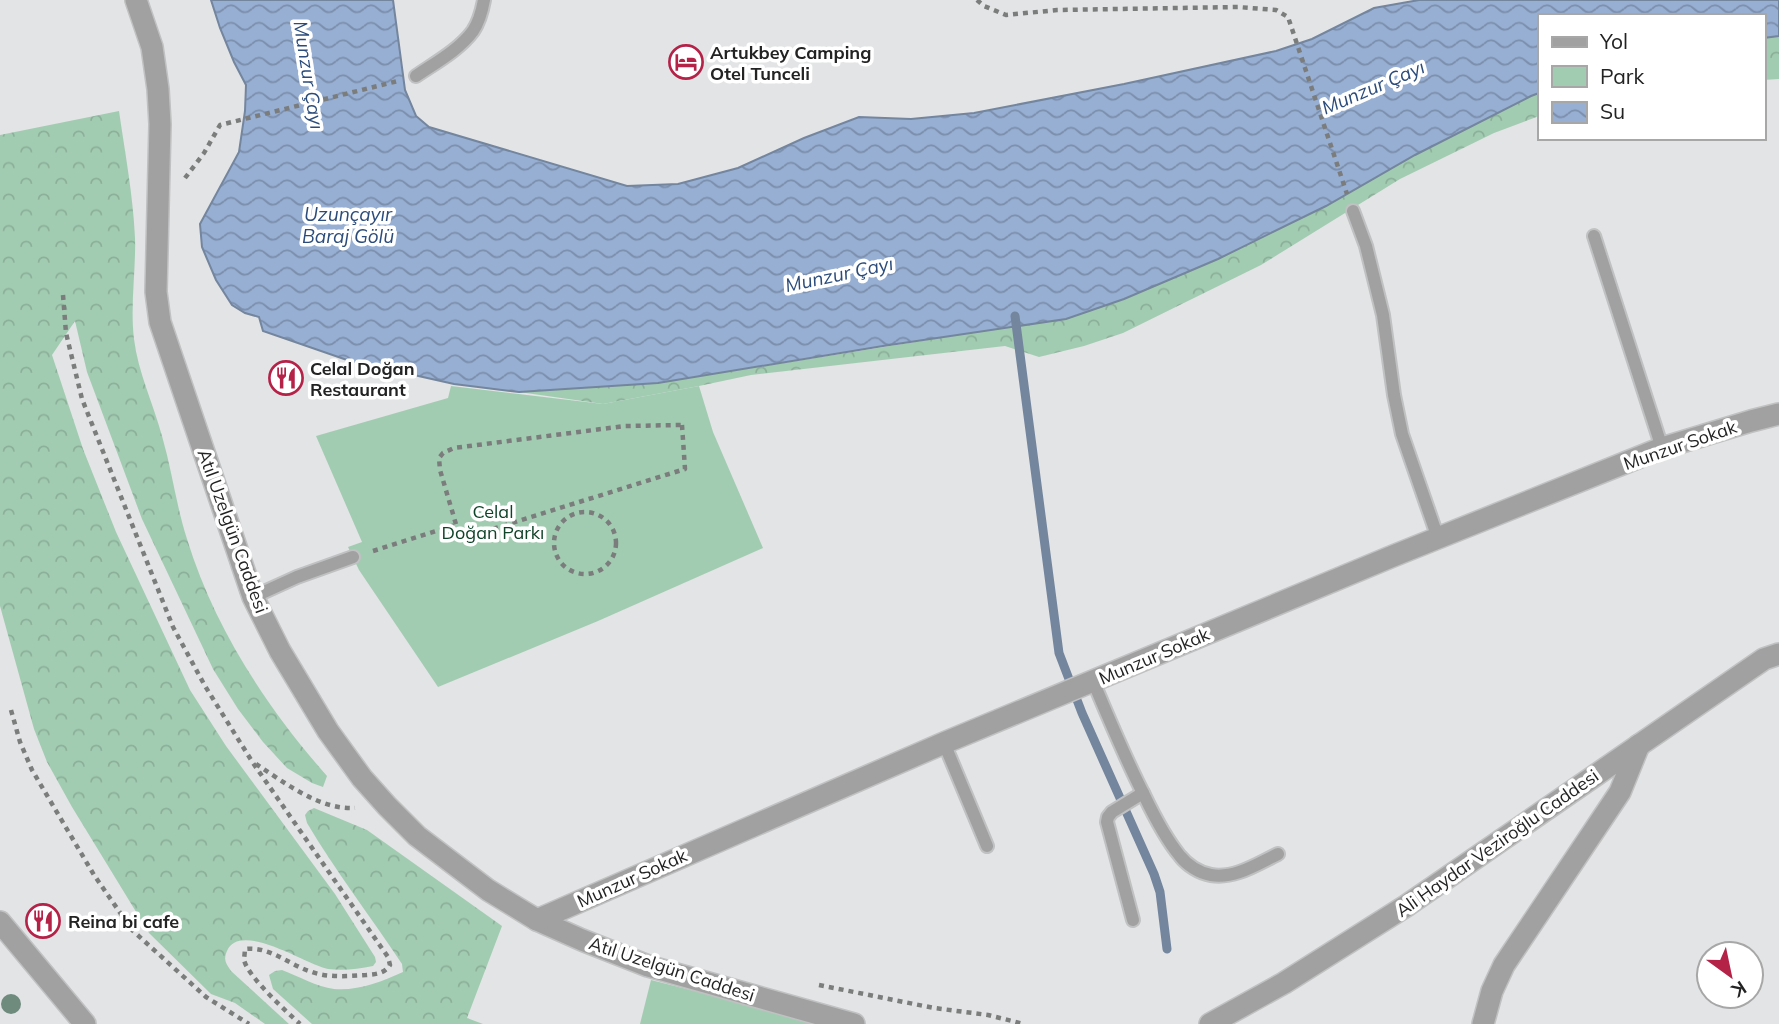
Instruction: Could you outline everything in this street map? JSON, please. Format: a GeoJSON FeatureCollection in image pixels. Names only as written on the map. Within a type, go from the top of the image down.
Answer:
{"type":"FeatureCollection","features":[{"type":"Feature","properties":{"kind":"street","name":"Atıl Uzelgün Caddesi"},"geometry":{"type":"LineString","coordinates":[[136,0],[152,47],[158,89],[160,124],[156,292],[160,322],[253,597],[280,651],[328,731],[362,778],[417,836],[488,890],[537,920],[648,966],[854,1024]]}},
{"type":"Feature","properties":{"kind":"street","name":"Munzur Sokak"},"geometry":{"type":"LineString","coordinates":[[537,920],[944,743],[1438,538],[1662,448],[1779,414]]}},
{"type":"Feature","properties":{"kind":"street","name":"Ali Haydar Veziroğlu Caddesi"},"geometry":{"type":"LineString","coordinates":[[1210,1024],[1284,983],[1406,906],[1764,659],[1779,654]]}},
{"type":"Feature","properties":{"kind":"street"},"geometry":{"type":"LineString","coordinates":[[1483,1024],[1492,991],[1504,965],[1620,792],[1639,745]]}},
{"type":"Feature","properties":{"kind":"street"},"geometry":{"type":"LineString","coordinates":[[0,922],[85,1024]]}},
{"type":"Feature","properties":{"kind":"lane"},"geometry":{"type":"LineString","coordinates":[[416,76],[458,46],[473,31],[484,0]]}},
{"type":"Feature","properties":{"kind":"lane"},"geometry":{"type":"LineString","coordinates":[[1353,211],[1366,246],[1383,315],[1402,434],[1438,538]]}},
{"type":"Feature","properties":{"kind":"lane"},"geometry":{"type":"LineString","coordinates":[[1594,236],[1662,448]]}},
{"type":"Feature","properties":{"kind":"lane"},"geometry":{"type":"LineString","coordinates":[[253,597],[297,576],[353,557]]}},
{"type":"Feature","properties":{"kind":"lane"},"geometry":{"type":"LineString","coordinates":[[1093,681],[1143,793],[1164,832],[1190,866],[1208,874],[1224,876],[1239,873],[1278,855]]}},
{"type":"Feature","properties":{"kind":"lane"},"geometry":{"type":"LineString","coordinates":[[944,743],[987,846]]}},
{"type":"Feature","properties":{"kind":"lane"},"geometry":{"type":"LineString","coordinates":[[1133,920],[1108,826],[1108,817],[1143,793]]}},
{"type":"Feature","properties":{"kind":"path"},"geometry":{"type":"LineString","coordinates":[[977,0],[984,6],[1006,15],[1057,10],[1238,7],[1276,10],[1288,17],[1353,211]]}},
{"type":"Feature","properties":{"kind":"path"},"geometry":{"type":"LineString","coordinates":[[180,185],[204,153],[220,125],[416,76]]}},
{"type":"Feature","properties":{"kind":"path"},"geometry":{"type":"LineString","coordinates":[[63,295],[66,333],[82,399],[173,626],[205,686],[253,763],[388,957],[390,965],[386,971],[378,974],[340,976],[312,972],[268,952],[245,949],[244,960],[252,973],[300,1024]]}},
{"type":"Feature","properties":{"kind":"path"},"geometry":{"type":"LineString","coordinates":[[682,425],[685,469],[573,503],[470,536],[461,534],[455,525],[439,458],[454,448],[625,426],[682,425]]}},
{"type":"Feature","properties":{"kind":"path"},"geometry":{"type":"LineString","coordinates":[[573,503],[576,513]]}},
{"type":"Feature","properties":{"kind":"path"},"geometry":{"type":"LineString","coordinates":[[576,513],[597,514],[612,528],[616,546],[608,564],[600,570],[581,574],[571,571],[556,556],[554,545],[559,525],[576,513]]}},
{"type":"Feature","properties":{"kind":"path"},"geometry":{"type":"LineString","coordinates":[[353,557],[455,525]]}},
{"type":"Feature","properties":{"kind":"path"},"geometry":{"type":"LineString","coordinates":[[11,710],[32,770],[94,875],[132,930],[206,997],[249,1024]]}},
{"type":"Feature","properties":{"kind":"path"},"geometry":{"type":"LineString","coordinates":[[253,763],[312,798],[342,809],[387,806]]}},
{"type":"Feature","properties":{"kind":"path"},"geometry":{"type":"LineString","coordinates":[[813,984],[934,1008],[988,1015],[1024,1024]]}},
{"type":"Feature","properties":{"kind":"green space"},"geometry":{"type":"Polygon","coordinates":[[[1779,36],[1779,79],[1765,80],[1765,38],[1779,36]]]}},
{"type":"Feature","properties":{"kind":"green space"},"geometry":{"type":"Polygon","coordinates":[[[1538,93],[1538,116],[1494,133],[1400,179],[1261,265],[1123,333],[1084,346],[1039,357],[1005,346],[751,375],[603,404],[519,392],[658,383],[1071,317],[1124,299],[1218,259],[1326,206],[1415,155],[1538,93]]]}},
{"type":"Feature","properties":{"kind":"green space"},"geometry":{"type":"Polygon","coordinates":[[[119,111],[134,222],[134,339],[187,539],[212,603],[244,665],[283,722],[327,776],[323,787],[287,768],[238,709],[213,669],[142,519],[87,372],[75,321],[52,355],[83,449],[116,532],[190,690],[226,746],[335,894],[375,957],[373,966],[328,969],[259,942],[245,940],[234,943],[227,951],[226,964],[289,1024],[265,1024],[235,1003],[211,994],[149,933],[47,762],[34,729],[0,606],[0,135],[119,111]]]}},
{"type":"Feature","properties":{"kind":"green space","name":"Celal Doğan Parkı"},"geometry":{"type":"Polygon","coordinates":[[[451,386],[603,404],[699,386],[713,432],[763,548],[598,621],[438,687],[359,570],[348,547],[362,542],[316,436],[448,398],[451,386]]]}},
{"type":"Feature","properties":{"kind":"green space"},"geometry":{"type":"Polygon","coordinates":[[[314,808],[367,830],[502,926],[467,1018],[483,1024],[312,1024],[273,989],[269,975],[282,970],[334,989],[369,985],[403,972],[402,964],[307,823],[305,815],[314,808]]]}},
{"type":"Feature","properties":{"kind":"green space"},"geometry":{"type":"Polygon","coordinates":[[[651,980],[786,1014],[842,1024],[640,1024],[651,980]]]}},
{"type":"Feature","properties":{"kind":"water","name":"Uzunçayır Baraj Gölü"},"geometry":{"type":"Polygon","coordinates":[[[211,0],[393,0],[405,90],[416,116],[429,127],[627,186],[678,184],[738,168],[859,117],[911,119],[974,113],[1276,51],[1312,39],[1374,8],[1419,0],[1779,0],[1779,36],[1765,38],[1765,14],[1538,14],[1538,93],[1415,155],[1326,206],[1218,259],[1124,299],[1066,319],[658,383],[519,392],[454,384],[347,360],[263,331],[259,317],[232,305],[216,280],[202,247],[200,224],[239,152],[245,111],[246,85],[220,28],[211,0]]]}},
{"type":"Feature","properties":{"kind":"waterway"},"geometry":{"type":"LineString","coordinates":[[1015,316],[1059,653],[1082,713],[1154,874],[1160,892],[1167,949]]}},
{"type":"Feature","properties":{"kind":"place","name":"Artukbey Camping Otel Tunceli"},"geometry":{"type":"Point","coordinates":[686,62]}},
{"type":"Feature","properties":{"kind":"place","name":"Celal Doğan Restaurant"},"geometry":{"type":"Point","coordinates":[286,378]}},
{"type":"Feature","properties":{"kind":"place","name":"Reina bi cafe"},"geometry":{"type":"Point","coordinates":[43,921]}},
{"type":"Feature","properties":{"kind":"water label","name":"Munzur Çayı"},"geometry":{"type":"Point","coordinates":[309,75]}},
{"type":"Feature","properties":{"kind":"water label","name":"Munzur Çayı"},"geometry":{"type":"Point","coordinates":[1373,87]}},
{"type":"Feature","properties":{"kind":"water label","name":"Munzur Çayı"},"geometry":{"type":"Point","coordinates":[839,274]}}]}
